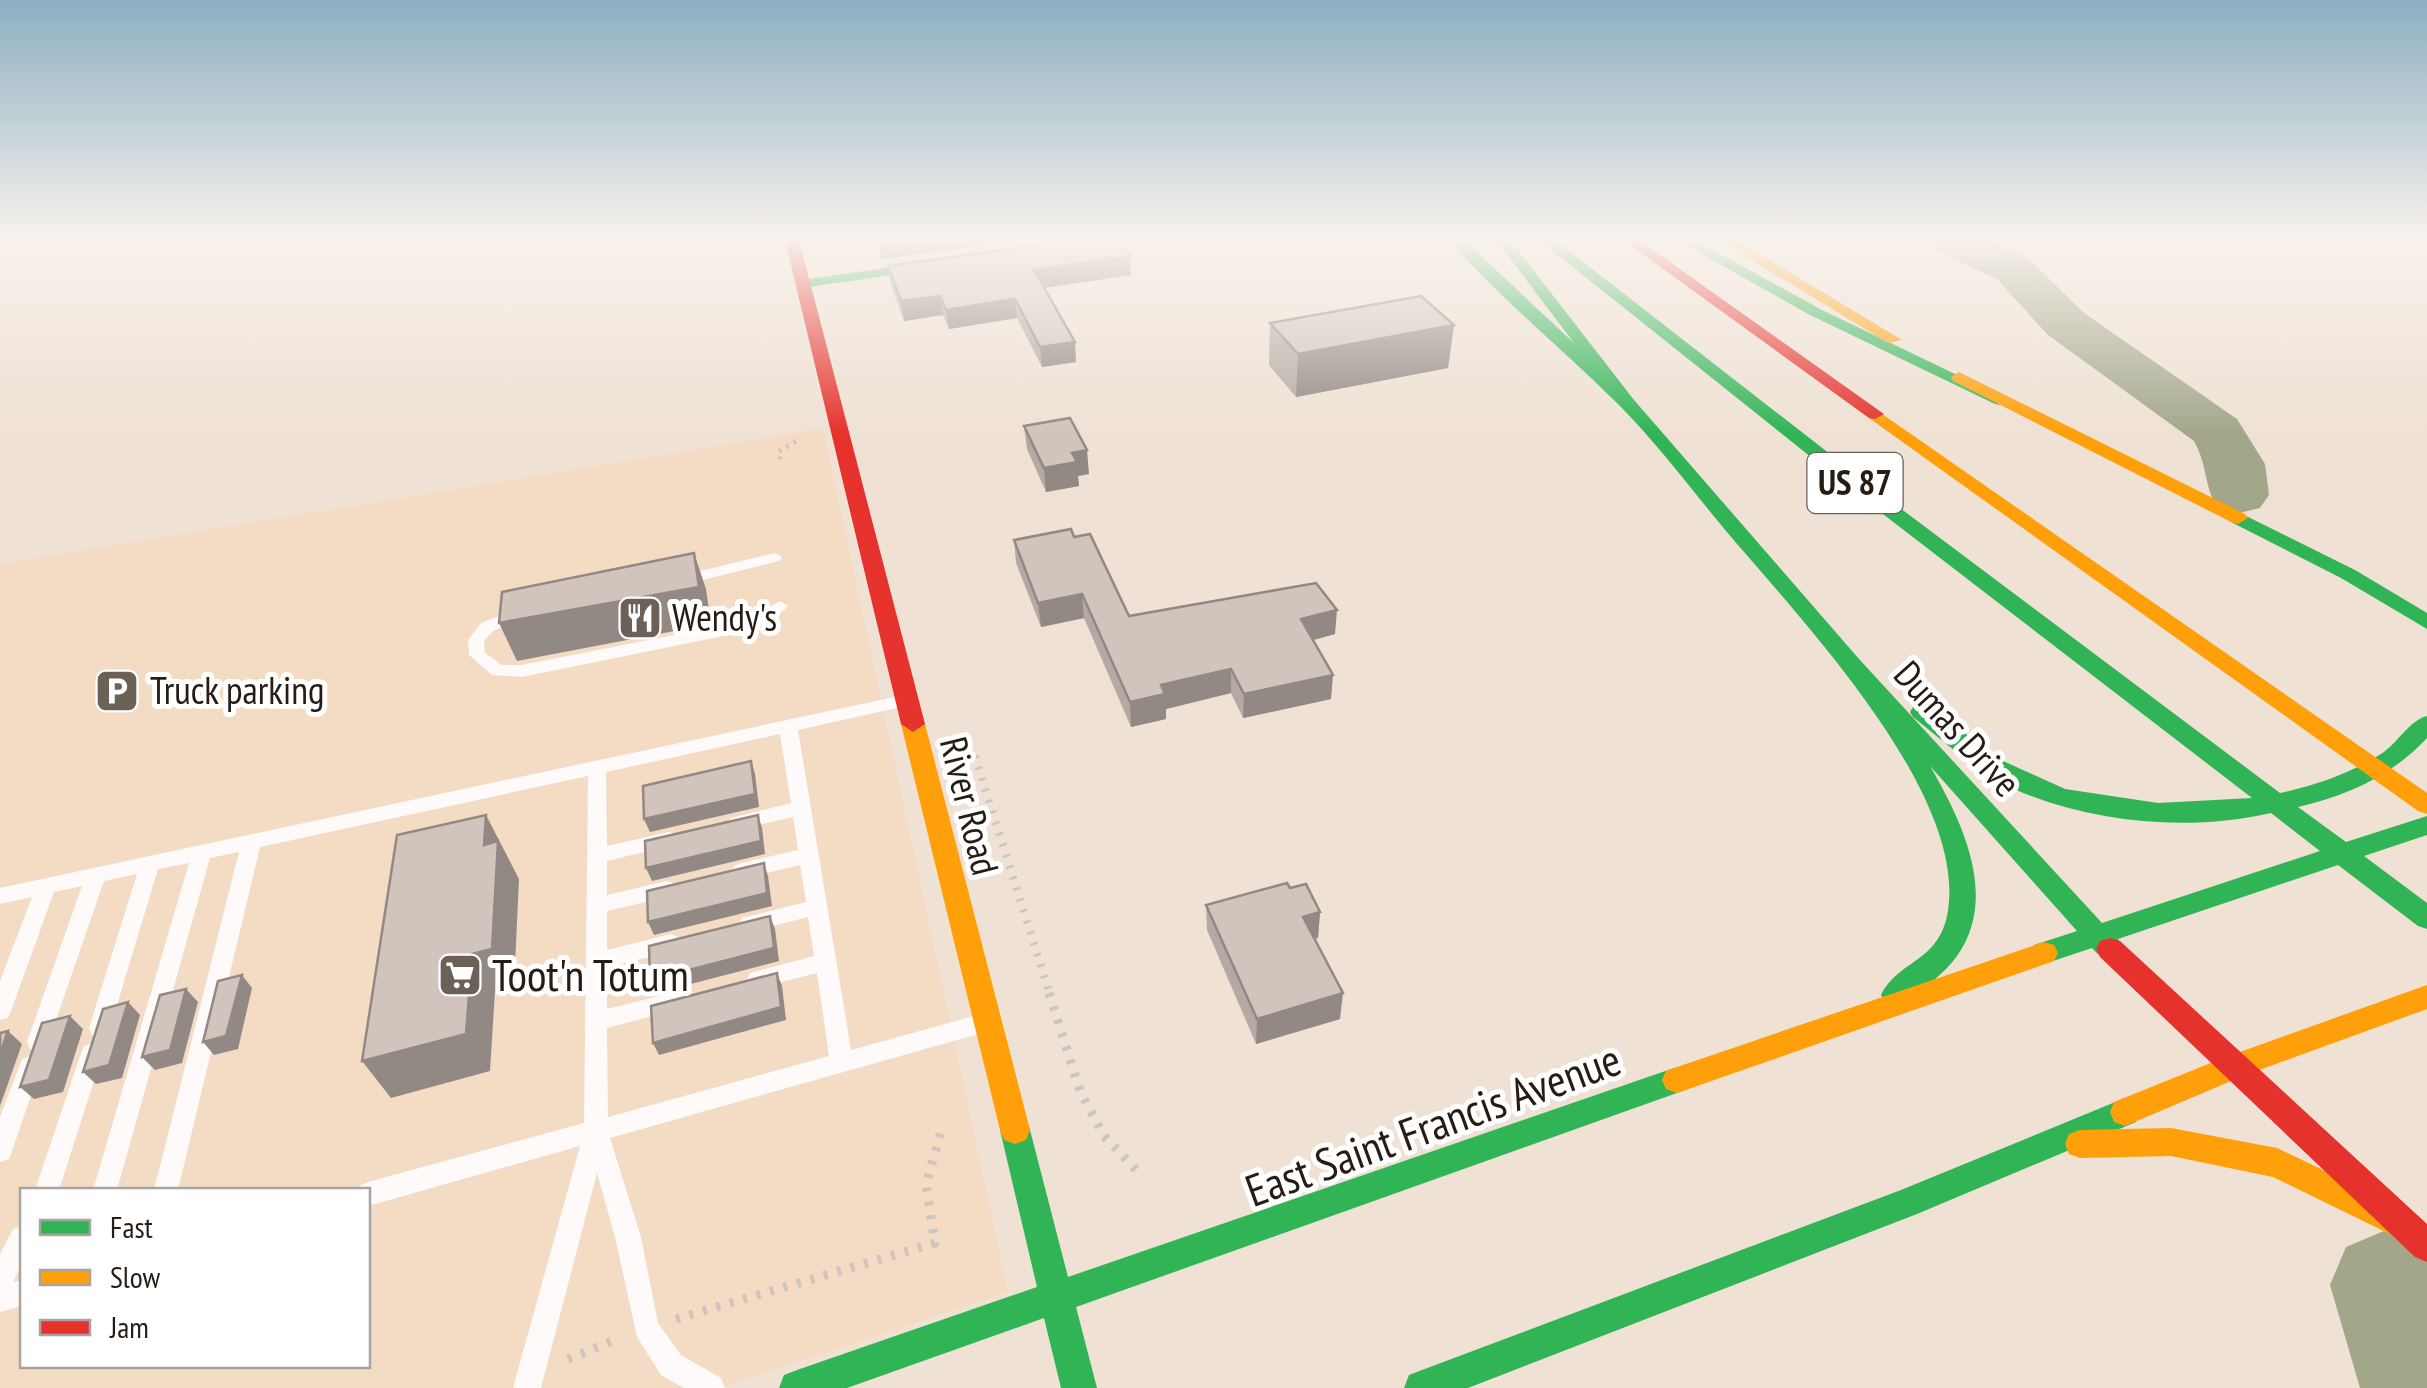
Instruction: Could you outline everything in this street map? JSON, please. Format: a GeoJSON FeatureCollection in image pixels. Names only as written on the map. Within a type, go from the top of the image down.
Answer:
{"type":"FeatureCollection","features":[{"type":"Feature","properties":{"kind":"main road","name":"River Road"},"geometry":{"type":"LineString","coordinates":[[807,305],[1078,1388]]}},
{"type":"Feature","properties":{"kind":"main road","name":"Dumas Drive"},"geometry":{"type":"LineString","coordinates":[[1524,305],[1628,404],[1851,664],[2095,932],[2232,1067],[2427,1246]]}},
{"type":"Feature","properties":{"kind":"main road"},"geometry":{"type":"LineString","coordinates":[[1552,305],[1628,404]]}},
{"type":"Feature","properties":{"kind":"main road","name":"US 87"},"geometry":{"type":"LineString","coordinates":[[1628,305],[1873,497],[2427,918]]}},
{"type":"Feature","properties":{"kind":"main road","name":"US 87"},"geometry":{"type":"LineString","coordinates":[[1722,305],[2427,805]]}},
{"type":"Feature","properties":{"kind":"main road"},"geometry":{"type":"LineString","coordinates":[[1802,305],[2348,574],[2421,616],[2427,648]]}},
{"type":"Feature","properties":{"kind":"main road"},"geometry":{"type":"LineString","coordinates":[[1829,305],[2000,400]]}},
{"type":"Feature","properties":{"kind":"main road"},"geometry":{"type":"LineString","coordinates":[[1851,664],[2023,783],[2121,812],[2216,813],[2349,783],[2418,738],[2427,724]]}},
{"type":"Feature","properties":{"kind":"main road"},"geometry":{"type":"LineString","coordinates":[[1851,664],[1932,793],[1960,856],[1962,894],[1956,934],[1935,961],[1878,1009]]}},
{"type":"Feature","properties":{"kind":"main road","name":"East Saint Francis Avenue"},"geometry":{"type":"LineString","coordinates":[[797,1388],[1056,1302],[2095,932],[2427,825]]}},
{"type":"Feature","properties":{"kind":"main road"},"geometry":{"type":"LineString","coordinates":[[1422,1388],[2047,1145],[2232,1067],[2427,997]]}},
{"type":"Feature","properties":{"kind":"main road"},"geometry":{"type":"LineString","coordinates":[[2047,1145],[2171,1142],[2277,1163],[2404,1225]]}},
{"type":"Feature","properties":{"kind":"lane"},"geometry":{"type":"LineString","coordinates":[[654,585],[774,558]]}},
{"type":"Feature","properties":{"kind":"lane"},"geometry":{"type":"LineString","coordinates":[[546,606],[486,627],[476,640],[478,655],[498,671],[522,671],[738,628],[780,606]]}},
{"type":"Feature","properties":{"kind":"lane"},"geometry":{"type":"LineString","coordinates":[[0,896],[906,700]]}},
{"type":"Feature","properties":{"kind":"lane"},"geometry":{"type":"LineString","coordinates":[[788,726],[842,1063]]}},
{"type":"Feature","properties":{"kind":"lane"},"geometry":{"type":"LineString","coordinates":[[531,1380],[558,1258],[596,1130],[597,768]]}},
{"type":"Feature","properties":{"kind":"lane"},"geometry":{"type":"LineString","coordinates":[[596,856],[801,808]]}},
{"type":"Feature","properties":{"kind":"lane"},"geometry":{"type":"LineString","coordinates":[[166,1188],[250,842]]}},
{"type":"Feature","properties":{"kind":"lane"},"geometry":{"type":"LineString","coordinates":[[107,1188],[202,853]]}},
{"type":"Feature","properties":{"kind":"lane"},"geometry":{"type":"LineString","coordinates":[[596,906],[809,855]]}},
{"type":"Feature","properties":{"kind":"lane"},"geometry":{"type":"LineString","coordinates":[[48,1188],[150,864]]}},
{"type":"Feature","properties":{"kind":"lane"},"geometry":{"type":"LineString","coordinates":[[0,1151],[96,876]]}},
{"type":"Feature","properties":{"kind":"lane"},"geometry":{"type":"LineString","coordinates":[[0,1011],[46,886]]}},
{"type":"Feature","properties":{"kind":"lane"},"geometry":{"type":"LineString","coordinates":[[725,930],[817,907]]}},
{"type":"Feature","properties":{"kind":"lane"},"geometry":{"type":"LineString","coordinates":[[596,961],[688,939]]}},
{"type":"Feature","properties":{"kind":"lane"},"geometry":{"type":"LineString","coordinates":[[730,987],[825,962]]}},
{"type":"Feature","properties":{"kind":"lane"},"geometry":{"type":"LineString","coordinates":[[596,1022],[692,997]]}},
{"type":"Feature","properties":{"kind":"lane"},"geometry":{"type":"LineString","coordinates":[[370,1193],[987,1023]]}},
{"type":"Feature","properties":{"kind":"lane"},"geometry":{"type":"LineString","coordinates":[[596,1130],[628,1237],[646,1328],[671,1365],[711,1388]]}},
{"type":"Feature","properties":{"kind":"lane"},"geometry":{"type":"LineString","coordinates":[[0,1281],[20,1242]]}},
{"type":"Feature","properties":{"kind":"path"},"geometry":{"type":"LineString","coordinates":[[972,746],[1080,1091],[1104,1136],[1144,1177]]}},
{"type":"Feature","properties":{"kind":"path"},"geometry":{"type":"LineString","coordinates":[[531,1380],[646,1328],[935,1243],[926,1185],[942,1140],[942,1128]]}},
{"type":"Feature","properties":{"kind":"shaded area"},"geometry":{"type":"Polygon","coordinates":[[[823,429],[1008,1292],[719,1388],[0,1388],[0,564],[823,429]]]}},
{"type":"Feature","properties":{"kind":"building"},"geometry":{"type":"Polygon","coordinates":[[[944,305],[979,305],[946,310],[944,305]]]}},
{"type":"Feature","properties":{"kind":"building"},"geometry":{"type":"Polygon","coordinates":[[[1018,305],[1054,305],[1075,342],[1040,347],[1018,305]]]}},
{"type":"Feature","properties":{"kind":"building"},"geometry":{"type":"Polygon","coordinates":[[[1372,305],[1431,305],[1454,325],[1298,354],[1270,323],[1372,305]]]}},
{"type":"Feature","properties":{"kind":"building"},"geometry":{"type":"Polygon","coordinates":[[[1070,418],[1087,450],[1072,453],[1077,462],[1044,468],[1024,426],[1070,418]]]}},
{"type":"Feature","properties":{"kind":"building"},"geometry":{"type":"Polygon","coordinates":[[[1071,529],[1074,537],[1090,534],[1129,616],[1316,583],[1337,610],[1301,619],[1333,675],[1244,694],[1231,669],[1161,685],[1165,694],[1130,702],[1082,594],[1038,603],[1014,540],[1071,529]]]}},
{"type":"Feature","properties":{"kind":"building"},"geometry":{"type":"Polygon","coordinates":[[[694,553],[699,587],[499,623],[502,592],[694,553]]]}},
{"type":"Feature","properties":{"kind":"building"},"geometry":{"type":"Polygon","coordinates":[[[751,761],[755,794],[644,819],[643,786],[751,761]]]}},
{"type":"Feature","properties":{"kind":"building"},"geometry":{"type":"Polygon","coordinates":[[[486,815],[484,845],[498,841],[492,949],[472,954],[466,1034],[362,1061],[397,835],[486,815]]]}},
{"type":"Feature","properties":{"kind":"building"},"geometry":{"type":"Polygon","coordinates":[[[758,815],[761,841],[646,868],[645,841],[758,815]]]}},
{"type":"Feature","properties":{"kind":"building"},"geometry":{"type":"Polygon","coordinates":[[[764,863],[767,893],[648,922],[647,891],[764,863]]]}},
{"type":"Feature","properties":{"kind":"building"},"geometry":{"type":"Polygon","coordinates":[[[1287,883],[1290,888],[1306,884],[1320,912],[1303,917],[1343,993],[1257,1019],[1206,905],[1287,883]]]}},
{"type":"Feature","properties":{"kind":"building"},"geometry":{"type":"Polygon","coordinates":[[[770,916],[774,948],[650,980],[649,946],[770,916]]]}},
{"type":"Feature","properties":{"kind":"building"},"geometry":{"type":"Polygon","coordinates":[[[777,973],[781,1007],[653,1043],[651,1006],[777,973]]]}},
{"type":"Feature","properties":{"kind":"building"},"geometry":{"type":"Polygon","coordinates":[[[242,975],[226,1036],[203,1042],[218,981],[242,975]]]}},
{"type":"Feature","properties":{"kind":"building"},"geometry":{"type":"Polygon","coordinates":[[[186,989],[170,1050],[142,1057],[160,995],[186,989]]]}},
{"type":"Feature","properties":{"kind":"building"},"geometry":{"type":"Polygon","coordinates":[[[128,1002],[109,1065],[83,1072],[103,1009],[128,1002]]]}},
{"type":"Feature","properties":{"kind":"building"},"geometry":{"type":"Polygon","coordinates":[[[70,1016],[49,1080],[20,1087],[42,1023],[70,1016]]]}},
{"type":"Feature","properties":{"kind":"building"},"geometry":{"type":"Polygon","coordinates":[[[8,1031],[0,1054],[0,1033],[8,1031]]]}},
{"type":"Feature","properties":{"kind":"waterway"},"geometry":{"type":"LineString","coordinates":[[2047,305],[2066,324],[2217,431],[2236,464],[2239,495]]}},
{"type":"Feature","properties":{"kind":"waterway"},"geometry":{"type":"LineString","coordinates":[[2384,1285],[2417,1388]]}},
{"type":"Feature","properties":{"kind":"traffic: fast"},"geometry":{"type":"LineString","coordinates":[[1524,305],[1628,404],[1851,664],[2110,949]]}},
{"type":"Feature","properties":{"kind":"traffic: fast"},"geometry":{"type":"LineString","coordinates":[[1552,305],[1628,404]]}},
{"type":"Feature","properties":{"kind":"traffic: fast"},"geometry":{"type":"LineString","coordinates":[[1628,305],[1873,497],[2427,918]]}},
{"type":"Feature","properties":{"kind":"traffic: fast"},"geometry":{"type":"LineString","coordinates":[[1802,305],[2001,400]]}},
{"type":"Feature","properties":{"kind":"traffic: fast"},"geometry":{"type":"LineString","coordinates":[[2238,518],[2348,574],[2427,622]]}},
{"type":"Feature","properties":{"kind":"traffic: fast"},"geometry":{"type":"LineString","coordinates":[[1851,664],[1933,793],[1950,830],[1960,866],[1963,901],[1955,935],[1936,961],[1895,995]]}},
{"type":"Feature","properties":{"kind":"traffic: fast"},"geometry":{"type":"LineString","coordinates":[[1921,712],[2021,782],[2061,797],[2158,812],[2263,806],[2313,795],[2357,778],[2395,756],[2427,724]]}},
{"type":"Feature","properties":{"kind":"traffic: fast"},"geometry":{"type":"LineString","coordinates":[[2044,953],[2427,825]]}},
{"type":"Feature","properties":{"kind":"traffic: fast"},"geometry":{"type":"LineString","coordinates":[[797,1388],[1677,1080]]}},
{"type":"Feature","properties":{"kind":"traffic: fast"},"geometry":{"type":"LineString","coordinates":[[1422,1388],[1906,1203],[2125,1112]]}},
{"type":"Feature","properties":{"kind":"traffic: fast"},"geometry":{"type":"LineString","coordinates":[[1015,1130],[1079,1388]]}},
{"type":"Feature","properties":{"kind":"traffic: slow"},"geometry":{"type":"LineString","coordinates":[[1835,305],[1894,340]]}},
{"type":"Feature","properties":{"kind":"traffic: slow"},"geometry":{"type":"LineString","coordinates":[[1959,377],[2238,518]]}},
{"type":"Feature","properties":{"kind":"traffic: slow"},"geometry":{"type":"LineString","coordinates":[[1875,414],[2427,805]]}},
{"type":"Feature","properties":{"kind":"traffic: slow"},"geometry":{"type":"LineString","coordinates":[[913,724],[1015,1130]]}},
{"type":"Feature","properties":{"kind":"traffic: slow"},"geometry":{"type":"LineString","coordinates":[[1677,1080],[2044,953]]}},
{"type":"Feature","properties":{"kind":"traffic: slow"},"geometry":{"type":"LineString","coordinates":[[2125,1112],[2233,1067],[2427,997]]}},
{"type":"Feature","properties":{"kind":"traffic: slow"},"geometry":{"type":"LineString","coordinates":[[2080,1144],[2171,1142],[2277,1163],[2404,1225]]}},
{"type":"Feature","properties":{"kind":"traffic: jam"},"geometry":{"type":"LineString","coordinates":[[808,305],[913,724]]}},
{"type":"Feature","properties":{"kind":"traffic: jam"},"geometry":{"type":"LineString","coordinates":[[1721,305],[1875,414]]}},
{"type":"Feature","properties":{"kind":"traffic: jam"},"geometry":{"type":"LineString","coordinates":[[2110,949],[2427,1246]]}},
{"type":"Feature","properties":{"kind":"place","name":"Wendy's"},"geometry":{"type":"Point","coordinates":[640,618]}},
{"type":"Feature","properties":{"kind":"place","name":"Truck parking"},"geometry":{"type":"Point","coordinates":[117,691]}},
{"type":"Feature","properties":{"kind":"place","name":"Toot'n Totum"},"geometry":{"type":"Point","coordinates":[460,975]}}]}
